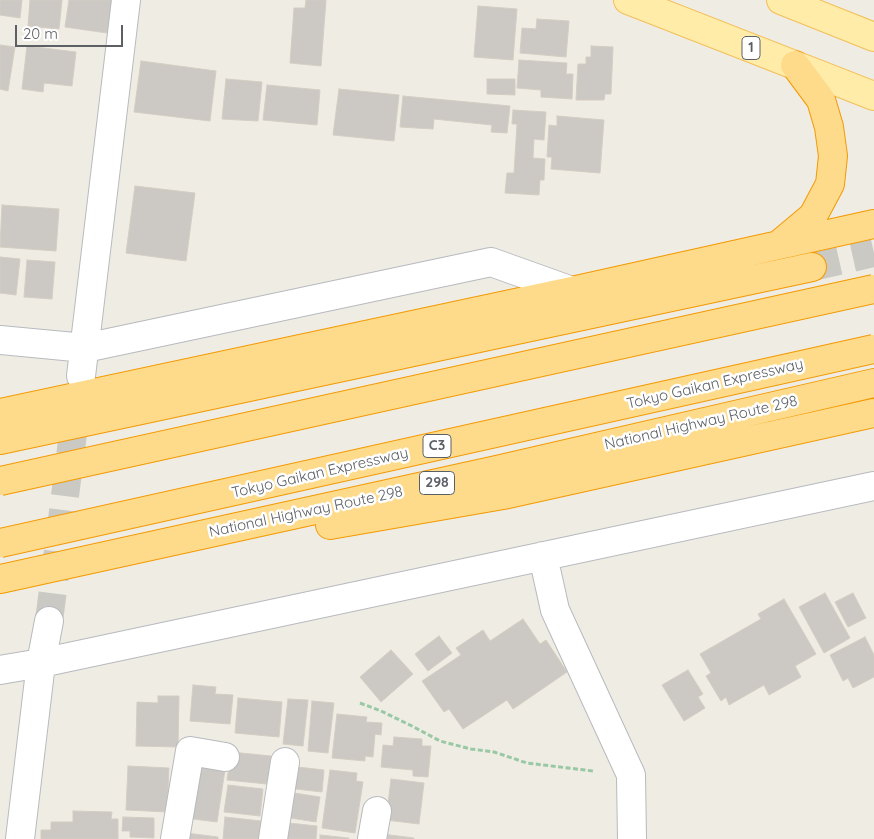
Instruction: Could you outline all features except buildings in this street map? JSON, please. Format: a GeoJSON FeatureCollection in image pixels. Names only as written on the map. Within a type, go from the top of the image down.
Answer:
{"type":"FeatureCollection","features":[{"type":"Feature","properties":{"kind":"highway"},"geometry":{"type":"LineString","coordinates":[[779,244],[813,216],[830,184],[833,156],[829,126],[822,100],[795,65]]}},
{"type":"Feature","properties":{"kind":"highway"},"geometry":{"type":"LineString","coordinates":[[0,414],[874,224]]}},
{"type":"Feature","properties":{"kind":"highway"},"geometry":{"type":"LineString","coordinates":[[0,440],[812,267]]}},
{"type":"Feature","properties":{"kind":"highway"},"geometry":{"type":"LineString","coordinates":[[0,481],[874,290]]}},
{"type":"Feature","properties":{"kind":"highway","name":"Tokyo Gaikan Expressway"},"geometry":{"type":"LineString","coordinates":[[0,543],[874,349]]}},
{"type":"Feature","properties":{"kind":"highway","name":"National Highway Route 298"},"geometry":{"type":"LineString","coordinates":[[0,581],[497,470],[874,383]]}},
{"type":"Feature","properties":{"kind":"highway","name":"298"},"geometry":{"type":"LineString","coordinates":[[0,581],[503,495],[874,413]]}},
{"type":"Feature","properties":{"kind":"main road","name":"1"},"geometry":{"type":"LineString","coordinates":[[628,0],[874,96]]}},
{"type":"Feature","properties":{"kind":"main road"},"geometry":{"type":"LineString","coordinates":[[781,0],[874,37]]}},
{"type":"Feature","properties":{"kind":"street"},"geometry":{"type":"LineString","coordinates":[[81,376],[126,0]]}},
{"type":"Feature","properties":{"kind":"street"},"geometry":{"type":"LineString","coordinates":[[0,340],[85,348],[492,262],[572,291]]}},
{"type":"Feature","properties":{"kind":"street"},"geometry":{"type":"LineString","coordinates":[[0,670],[41,663],[874,486]]}},
{"type":"Feature","properties":{"kind":"street"},"geometry":{"type":"LineString","coordinates":[[543,556],[555,610],[631,774],[632,839]]}},
{"type":"Feature","properties":{"kind":"street"},"geometry":{"type":"LineString","coordinates":[[20,839],[41,663],[49,621]]}},
{"type":"Feature","properties":{"kind":"street"},"geometry":{"type":"LineString","coordinates":[[175,839],[190,751],[225,757]]}},
{"type":"Feature","properties":{"kind":"street"},"geometry":{"type":"LineString","coordinates":[[273,839],[285,762]]}},
{"type":"Feature","properties":{"kind":"street"},"geometry":{"type":"LineString","coordinates":[[372,839],[377,811]]}},
{"type":"Feature","properties":{"kind":"path"},"geometry":{"type":"LineString","coordinates":[[360,703],[382,711],[440,741],[470,749],[494,752],[526,763],[631,774]]}},
{"type":"Feature","properties":{"kind":"tunnel"},"geometry":{"type":"LineString","coordinates":[[812,267],[874,253]]}},
{"type":"Feature","properties":{"kind":"tunnel"},"geometry":{"type":"LineString","coordinates":[[49,621],[77,402]]}}]}
